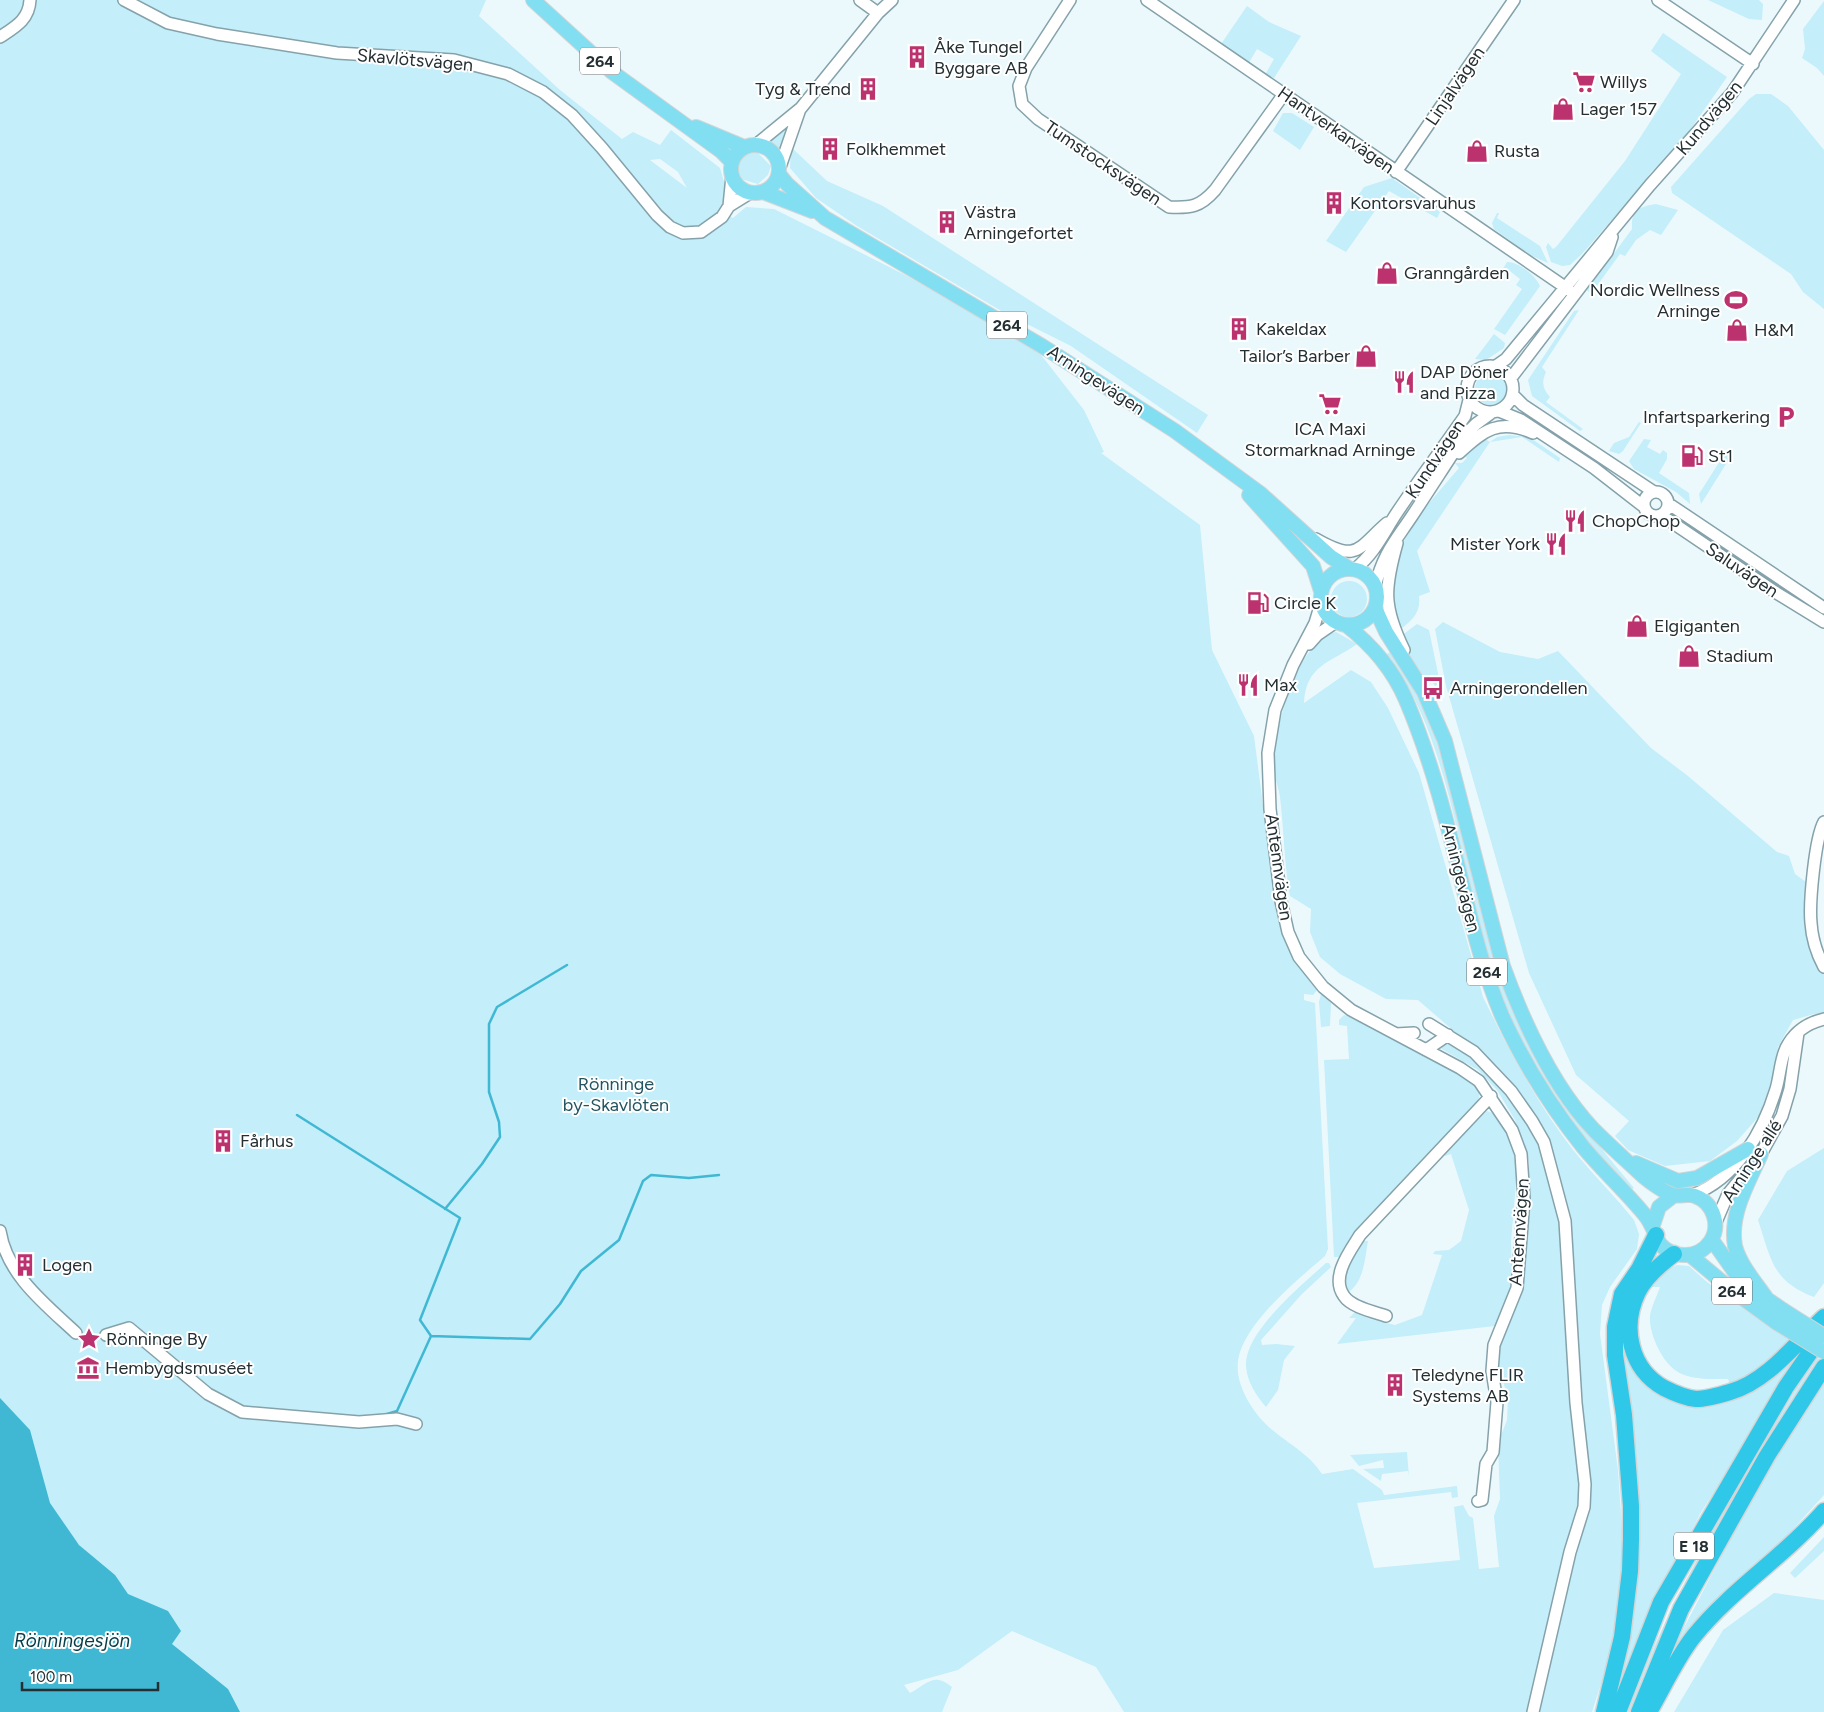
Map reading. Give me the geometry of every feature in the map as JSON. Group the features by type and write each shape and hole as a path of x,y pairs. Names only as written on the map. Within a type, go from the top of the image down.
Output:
{"highway":[{"path":"1604,1712 1622,1637 1630,1571 1631,1506 1624,1415 1615,1355 1616,1318 1622,1294 1638,1269 1655,1230"},
{"path":"1682,1255 1664,1261 1638,1292 1629,1321 1632,1351 1640,1367 1652,1381 1675,1394 1696,1399 1731,1392 1753,1381 1824,1316"},
{"name":"E 18","path":"1618,1712 1661,1602 1786,1387 1824,1332"},
{"name":"E 18","path":"1639,1712 1681,1608 1767,1456 1824,1367"},
{"path":"1648,1712 1693,1636 1739,1590 1805,1533 1824,1510"}],"main road":[{"name":"264","path":"533,0 612,72 721,151 732,169 738,186 756,193"},
{"name":"264","path":"672,116 750,145 773,151 780,171"},
{"path":"732,169 736,154 750,145"},
{"path":"756,193 774,185 780,171"},
{"name":"Arningevägen","path":"780,171 818,213"},
{"name":"Arningevägen","path":"756,193 818,213 1058,356 1192,444 1261,494 1331,557 1353,569"},
{"name":"Arningevägen","path":"1192,444 1255,501 1313,566 1321,597"},
{"name":"264","path":"1353,569 1370,579 1375,586 1377,597 1375,608"},
{"path":"1321,597 1324,582 1331,574 1340,570 1353,569"},
{"name":"264","path":"1321,597 1326,614 1341,624"},
{"path":"1341,624 1363,621 1375,608"},
{"name":"Arningevägen","path":"1375,608 1386,632 1424,692 1452,763 1503,966 1516,1001 1558,1081 1592,1128 1648,1180 1674,1196"},
{"name":"Arningevägen","path":"1341,624 1364,640 1382,658 1410,708 1442,802 1478,947 1501,1014 1516,1045 1542,1089 1582,1146 1655,1230 1660,1243 1682,1255 1733,1291 1780,1316 1824,1336"},
{"path":"1624,1157 1678,1181 1697,1178 1748,1149"},
{"path":"1761,1154 1741,1201 1734,1225 1736,1247 1746,1270 1767,1299"},
{"path":"1655,1230 1659,1207 1674,1196 1692,1194 1704,1201 1713,1211 1716,1222 1712,1240 1703,1250 1682,1255"},
{"name":"Arningevägen","path":"1712,1240 1741,1281 1767,1299 1780,1316 1824,1352"}],"street":[{"path":"0,37 22,21 30,10 30,0"},
{"name":"Skavlötsvägen","path":"124,0 168,23 217,34 338,53 454,60 508,74 543,92 572,115 657,215 670,227 683,233 701,232 716,222 729,206 756,193"},
{"path":"860,0 878,13"},
{"path":"750,145 801,108 878,13 892,0"},
{"name":"Tumstocksvägen","path":"1070,0 1026,68 1018,86 1022,104 1038,119 1169,207 1190,207 1204,202 1215,190 1284,94"},
{"name":"Hantverkarvägen","path":"1147,0 1570,290"},
{"name":"Linjalvägen","path":"1396,172 1514,0"},
{"path":"1658,0 1753,64"},
{"name":"Kundvägen","path":"1511,378 1570,290 1650,185 1732,93 1794,0"},
{"path":"780,171 801,108"},
{"path":"729,206 732,169"},
{"name":"Kundvägen","path":"1496,366 1506,360 1570,290"},
{"path":"1487,365 1496,366 1505,371 1511,378 1513,394 1506,406 1495,412 1478,410 1468,400 1467,384 1473,372 1487,365"},
{"name":"Saluvägen","path":"1513,394 1523,406 1654,492 1666,496 1668,504 1824,608"},
{"name":"Kundvägen","path":"1353,569 1368,560 1465,416 1468,400"},
{"name":"Kundvägen","path":"1375,586 1380,566 1390,546 1465,435 1476,424 1495,412"},
{"name":"Saluvägen","path":"1495,412 1521,420 1644,506 1649,514 1661,515 1815,618 1824,622"},
{"name":"Kundvägen","path":"1445,466 1483,431 1493,428 1513,427 1551,440"},
{"path":"1644,506 1645,498 1654,492"},
{"path":"1661,515 1667,510 1668,504"},
{"name":"Kundvägen","path":"1296,526 1331,547 1346,552 1360,549 1396,516"},
{"name":"Kundvägen","path":"1399,534 1388,574 1388,607 1392,625 1424,692"},
{"name":"Antennvägen","path":"1321,597 1315,623 1293,665 1275,710 1268,753 1270,809 1281,901 1288,932 1299,958 1323,987 1351,1010 1460,1068 1480,1081 1512,1130 1521,1154 1524,1174 1517,1288 1494,1344 1492,1371 1498,1402 1493,1452 1486,1464 1482,1500 1478,1501"},
{"name":"Antennvägen","path":"1299,655 1317,635 1341,624"},
{"path":"1824,822 1817,843 1810,922 1817,954 1824,967"},
{"path":"1798,1033 1808,1023 1824,1019"},
{"path":"1428,1024 1474,1052 1511,1091 1532,1121 1544,1142 1565,1221 1576,1403 1585,1484 1584,1507 1570,1552 1533,1712"},
{"path":"1396,1034 1414,1032"},
{"name":"Arninge allé","path":"1692,1194 1708,1189 1725,1176 1748,1149 1769,1109 1786,1048 1798,1033"},
{"name":"Arninge allé","path":"1716,1222 1728,1194 1761,1154 1784,1107 1795,1061 1798,1033"},
{"path":"1426,1050 1448,1035"},
{"path":"1386,1316 1355,1304 1344,1297 1340,1286 1340,1271 1346,1255 1360,1235 1491,1096"},
{"path":"0,1230 2,1244 23,1281 76,1333"},
{"path":"106,1335 129,1328 208,1394 242,1412 359,1422 397,1419 416,1424"}],"green space":[{"name":"Rönninge by-Skavlöten","path":"0,0 486,0 479,16 560,90 622,139 633,132 660,145 671,130 720,168 727,192 720,211 733,218 746,207 774,209 909,277 1038,351 1084,410 1104,452 1101,453 1200,525 1212,650 1254,736 1280,921 1304,964 1308,979 1317,990 1313,995 1304,994 1304,1000 1315,1003 1328,1249 1325,1256 1276,1300 1254,1326 1240,1352 1238,1361 1239,1379 1245,1396 1260,1418 1309,1458 1322,1474 1353,1469 1382,1490 1384,1495 1457,1486 1458,1497 1452,1498 1451,1492 1357,1503 1374,1568 1460,1560 1454,1507 1463,1505 1469,1516 1473,1518 1479,1569 1499,1567 1494,1516 1500,1499 1498,1443 1507,1420 1508,1398 1499,1368 1500,1345 1521,1295 1529,1205 1529,1162 1515,1120 1497,1090 1478,1070 1435,1045 1451,1041 1480,1063 1516,1104 1549,1147 1492,1064 1418,1000 1386,999 1340,974 1320,957 1310,932 1311,909 1290,896 1280,797 1274,771 1274,755 1282,713 1289,691 1298,670 1309,652 1322,639 1336,632 1357,644 1321,666 1309,680 1304,703 1351,670 1371,682 1388,708 1419,773 1483,997 1513,1057 1548,1115 1574,1151 1634,1220 1639,1234 1637,1249 1610,1287 1602,1305 1600,1334 1618,1470 1623,1544 1621,1609 1612,1649 1592,1712 1124,1712 1096,1667 1012,1631 958,1670 904,1685 910,1693 926,1683 936,1680 940,1680 952,1687 942,1712 217,1712 130,1597 54,1519 16,1416 0,1405","holes":["660,159 678,172 687,188 650,160"]},
{"path":"1708,0 1759,0 1763,4 1762,20 1749,19"},
{"path":"1824,1 1824,76 1817,68 1802,58 1805,49 1803,29"},
{"path":"1247,6 1269,22 1301,36 1274,78 1265,75 1274,59 1257,49 1247,66 1219,47"},
{"path":"1663,33 1727,77 1676,150 1651,172 1639,189 1582,254 1570,265 1562,266 1551,262 1546,247 1548,243 1553,249 1556,247 1625,161 1681,74 1651,51"},
{"path":"1756,94 1771,94 1788,106 1824,150 1824,309 1803,292 1791,274 1672,193 1671,187 1749,99"},
{"path":"1283,113 1292,113 1314,127 1300,150 1273,131"},
{"path":"793,118 780,153 769,140"},
{"path":"791,147 827,181 883,206 1208,415 1197,433 1071,346 1003,312 857,226 816,198 790,168"},
{"path":"750,150 755,150 771,166 768,175 758,184 741,179 737,170 739,159"},
{"path":"1392,178 1440,212 1437,218 1389,191 1346,252 1326,241 1364,187"},
{"path":"1656,204 1678,210 1661,235 1650,230 1636,240 1625,256 1620,254 1591,294 1587,290 1632,229 1633,217 1637,210"},
{"path":"1497,213 1499,213 1497,218 1540,246 1548,263 1530,255 1494,229 1492,223"},
{"path":"1507,262 1517,264 1526,270 1540,286 1505,335 1494,329 1522,289 1516,285 1520,279 1506,268 1503,273 1501,272"},
{"path":"1579,310 1542,367 1546,372 1544,386 1550,397 1546,402 1583,429 1580,431 1532,396 1528,380 1574,311"},
{"path":"1494,334 1505,343 1504,348 1486,360 1475,359"},
{"path":"1491,373 1497,374 1502,378 1506,383 1506,395 1502,400 1497,404 1491,405 1485,404 1480,400 1476,395 1475,389 1476,383 1480,378 1485,374"},
{"path":"1639,422 1641,423 1623,451 1619,454 1609,451 1614,443 1629,437"},
{"path":"1509,435 1529,437 1560,458 1559,462 1522,437 1490,442 1497,437"},
{"path":"1482,437 1490,442 1417,551 1430,592 1419,596 1417,612 1398,631 1390,596 1395,561 1405,539 1423,510 1459,468 1455,463 1462,463 1467,458 1464,456"},
{"path":"1644,439 1651,440 1647,447 1660,454 1663,450 1667,453 1667,459 1659,473 1689,493 1690,504 1676,492 1634,469 1629,461"},
{"path":"1725,453 1731,456 1701,504 1699,494"},
{"path":"1349,581 1361,587 1367,599 1361,611 1349,617 1337,611 1331,599 1337,587"},
{"path":"1443,622 1500,652 1538,659 1558,651 1651,748 1688,776 1777,852 1789,856 1795,874 1806,882 1809,942 1812,954 1824,973 1824,1014 1814,1014 1793,1020 1778,1047 1774,1072 1760,1115 1737,1141 1710,1161 1665,1166 1628,1150 1615,1136 1629,1121 1576,1075 1529,973 1446,686 1435,629"},
{"path":"1417,624 1429,630 1439,678 1436,687 1433,683 1428,683 1414,663 1401,636"},
{"path":"1392,651 1426,713 1447,769 1490,943 1513,1011 1538,1059 1567,1104 1634,1188 1629,1191 1574,1123 1541,1075 1502,996 1480,926 1445,782 1434,747 1410,690 1387,654"},
{"path":"1321,994 1331,1003 1330,1026 1321,1027 1319,1002"},
{"path":"1344,1015 1391,1036 1454,1070 1476,1086 1479,1095 1478,1101 1358,1231 1342,1257 1334,1257 1324,1060 1349,1059 1347,1026 1339,1025 1339,1020"},
{"path":"1487,1111 1498,1115 1511,1139 1517,1172 1511,1241 1512,1280 1509,1294 1495,1326 1337,1344 1356,1318 1349,1318 1356,1311 1370,1319 1395,1325 1422,1315 1442,1255 1433,1254 1435,1251 1449,1250 1461,1241 1469,1210 1451,1154 1445,1156 1443,1151"},
{"path":"1824,1148 1824,1283 1814,1297 1789,1284 1781,1276 1770,1257 1758,1220 1787,1171"},
{"path":"1363,1241 1368,1241 1363,1268 1358,1281 1350,1291 1344,1287 1344,1269"},
{"path":"1326,1263 1329,1263 1331,1267 1301,1295 1261,1340 1262,1345 1295,1346 1284,1360 1278,1390 1266,1407 1248,1377 1246,1366 1248,1353 1254,1339 1276,1310"},
{"path":"1677,1265 1689,1266 1707,1282 1790,1339 1751,1374 1730,1384 1728,1379 1696,1378 1679,1373 1665,1360 1659,1350 1652,1333 1650,1320 1660,1287 1652,1287 1668,1269"},
{"path":"1624,1320 1623,1348 1633,1369 1703,1404 1801,1348 1804,1351 1700,1514 1615,1697 1632,1620 1638,1558 1621,1375"},
{"path":"1816,1357 1821,1360 1666,1632 1631,1712 1626,1712 1689,1574 1737,1486"},
{"path":"1824,1384 1824,1495 1766,1559 1667,1660 1758,1486 1814,1395"},
{"path":"1407,1452 1409,1477 1408,1471 1382,1474 1381,1481 1363,1469 1384,1468 1383,1460 1359,1466 1350,1455"},
{"path":"1824,1537 1824,1551 1795,1578 1790,1573"},
{"path":"1774,1593 1824,1600 1824,1712 1674,1712 1723,1630"}],"water":[{"name":"Rönningesjön","path":"0,1398 30,1430 50,1503 79,1545 115,1575 128,1594 168,1611 181,1631 172,1644 228,1689 240,1712 0,1712"}],"waterway":[{"path":"445,1209 482,1164 500,1137 499,1122 489,1092 489,1024 497,1007 567,965"},
{"path":"297,1115 460,1218 420,1320 431,1336"},
{"path":"387,1414 397,1411 431,1336 530,1339 560,1304 581,1271 619,1240 643,1181 651,1175 689,1178 719,1175"}],"place":[{"name":"Åke Tungel Byggare AB","path":"917,57"},
{"name":"Willys","path":"1584,82"},
{"name":"Tyg & Trend","path":"868,89"},
{"name":"Lager 157","path":"1563,109"},
{"name":"Folkhemmet","path":"830,149"},
{"name":"Rusta","path":"1477,151"},
{"name":"Kontorsvaruhus","path":"1334,203"},
{"name":"Västra Arningefortet","path":"947,222"},
{"name":"Granngården","path":"1387,273"},
{"name":"Nordic Wellness Arninge","path":"1736,300"},
{"name":"Kakeldax","path":"1239,329"},
{"name":"H&M","path":"1737,330"},
{"name":"Tailor’s Barber","path":"1366,356"},
{"name":"DAP Döner and Pizza","path":"1404,382"},
{"name":"ICA Maxi Stormarknad Arninge","path":"1330,404"},
{"name":"Infartsparkering","path":"1786,417"},
{"name":"St1","path":"1692,456"},
{"name":"ChopChop","path":"1575,521"},
{"name":"Mister York","path":"1556,544"},
{"name":"Circle K","path":"1258,603"},
{"name":"Elgiganten","path":"1637,626"},
{"name":"Stadium","path":"1689,656"},
{"name":"Max","path":"1248,685"},
{"name":"Arningerondellen","path":"1433,688"},
{"name":"Fårhus","path":"223,1141"},
{"name":"Logen","path":"25,1265"},
{"name":"Rönninge By","path":"89,1339"},
{"name":"Hembygdsmuséet","path":"88,1368"},
{"name":"Teledyne FLIR Systems AB","path":"1395,1385"}]}
